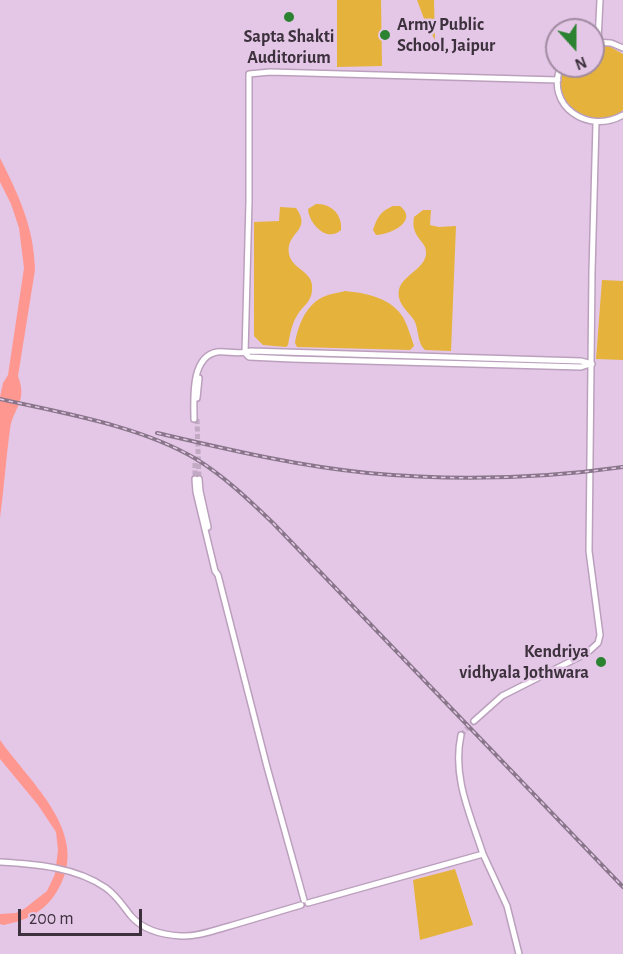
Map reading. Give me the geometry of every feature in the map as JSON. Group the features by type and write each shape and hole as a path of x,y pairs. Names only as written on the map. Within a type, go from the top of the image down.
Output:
{"street":[{"path":"598,18 600,0"},
{"path":"605,42 623,48"},
{"path":"245,353 249,201 249,74 270,72 558,80 562,99 573,114 584,120 596,123 610,121 623,115"},
{"path":"474,721 502,696 575,660 598,643 600,625 589,566 596,123"},
{"path":"196,419 197,383 207,362 217,352 245,353 249,357 271,358 581,367 592,364"},
{"path":"197,479 196,492 215,571 218,575 304,902"},
{"path":"461,735 458,751 458,777 483,854 507,906 519,954"},
{"path":"0,862 72,872 90,879 107,888 132,917 144,927 178,936 197,935 304,902 483,854"}],"shaded area":[{"path":"337,0 381,0 382,66 337,67"},
{"path":"417,0 434,0 435,40 426,24"},
{"path":"605,45 607,45 623,54 623,110 606,119 597,120 580,115 566,103 561,90 561,78 605,78"},
{"path":"0,158 19,199 28,226 35,270 18,376 21,385 21,399 10,429 0,518 0,397 3,383 8,375 24,268 19,228 0,182"},
{"path":"316,204 327,206 335,211 340,219 341,230 330,234 315,226 308,209"},
{"path":"393,206 400,206 405,212 404,222 395,230 376,235 373,230 378,218 382,212"},
{"path":"280,207 296,208 300,216 302,222 291,241 289,254 294,264 307,275 312,284 310,298 296,317 286,347 263,345 254,336 254,222 279,221"},
{"path":"423,210 431,210 430,225 456,226 451,351 425,350 414,320 400,301 400,286 419,267 426,255 426,250 413,224 414,217"},
{"path":"602,280 623,281 623,360 596,359"},
{"path":"345,291 370,295 393,306 404,319 414,346 410,350 297,347 295,343 298,330 311,306 324,297"},
{"path":"0,740 54,811 63,830 68,851 66,872 51,900 33,915 3,925 0,924 0,914 16,913 47,891 55,874 58,850 56,832 38,805 0,759"},
{"path":"455,869 473,925 420,940 413,880"}],"tunnel":[{"path":"197,419 199,479"},
{"path":"195,463 195,479"},
{"path":"461,735 474,721"}],"railway":[{"path":"0,399 75,415 151,438 196,459 226,481 273,523 623,887"},
{"path":"157,433 288,461 341,470 400,476 496,478 623,467"}],"place":[{"name":"Sapta Shakti Auditorium","path":"289,17"},
{"name":"Army Public School, Jaipur","path":"385,35"},
{"name":"Kendriya vidhyala Jothwara","path":"601,662"}]}
